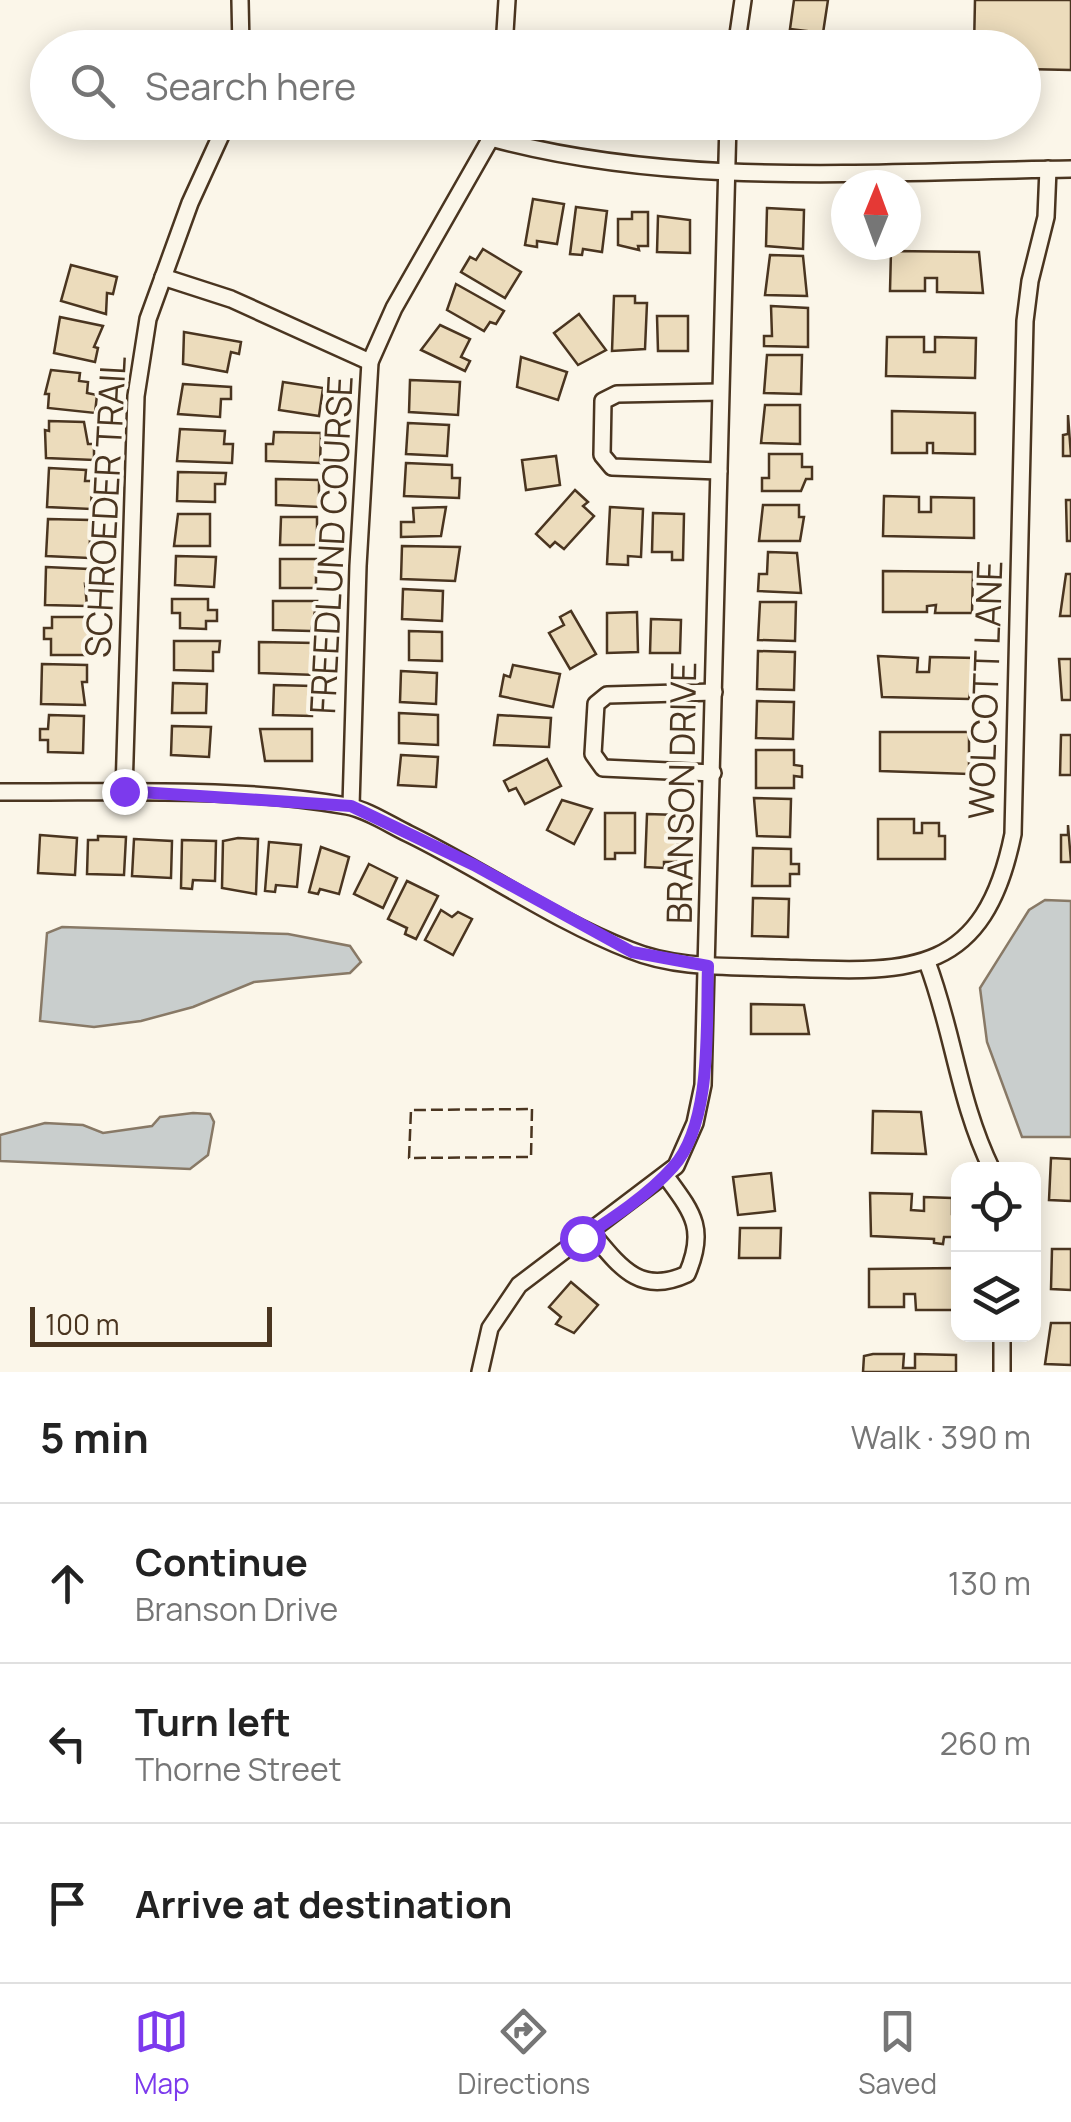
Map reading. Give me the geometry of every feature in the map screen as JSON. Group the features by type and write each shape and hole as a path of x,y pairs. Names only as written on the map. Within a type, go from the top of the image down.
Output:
{"street":[{"path":"240,0 241,30"},
{"path":"506,30 508,0"},
{"path":"739,30 743,0"},
{"name":"SCHROEDER TRAIL","path":"124,791 136,396 148,320 220,140"},
{"name":"FREEDLUND COURSE","path":"351,806 358,566 370,362 394,308 486,140"},
{"path":"517,140 552,154 630,167 1071,169"},
{"name":"BRANSON DRIVE","path":"480,1372 490,1328 519,1285 676,1166 696,1123 703,1085 708,966 726,140"},
{"name":"WOLCOTT LANE","path":"351,806 474,865 632,952 708,966 886,971 928,962 964,938 992,901 1013,834 1026,300 1046,217 1048,170"},
{"path":"164,277 231,299 370,362"},
{"path":"719,471 612,466 602,456 602,438 603,401 617,394 720,392"},
{"path":"712,773 602,768 593,754 596,704 607,695 714,692"},
{"path":"0,792 124,791 351,806"},
{"path":"928,962 946,1017 962,1098 989,1162"},
{"path":"591,1232 620,1268 639,1279 666,1283 687,1274 698,1248 694,1214 665,1174"},
{"path":"1002,1342 1002,1372"}],"shaded area":[{"path":"1045,900 1071,901 1071,1137 1022,1137 987,1042 980,988 1029,910"},
{"path":"62,927 288,934 350,946 361,962 350,973 254,982 193,1007 141,1021 94,1027 40,1021 47,933"},
{"path":"210,1114 214,1122 208,1155 190,1169 0,1161 0,1135 45,1123 83,1125 103,1133 152,1126 160,1117"}],"building":[{"path":"794,0 828,0 823,30 790,29"},
{"path":"975,0 1071,0 1071,70 1041,69 1041,30 974,30"},
{"path":"533,199 564,204 557,244 537,241 537,247 525,245"},
{"path":"576,207 607,211 602,252 583,249 582,255 570,254"},
{"path":"767,208 804,210 803,249 766,246"},
{"path":"632,212 648,212 648,246 638,246 639,250 618,245 618,219 632,219"},
{"path":"658,216 690,220 690,253 657,252"},
{"path":"483,249 521,272 505,298 461,272 470,257 476,260"},
{"path":"921,251 979,252 983,293 937,292 937,278 925,278 925,291 890,291 891,260 921,260"},
{"path":"770,255 803,256 807,296 765,295"},
{"path":"71,265 117,277 113,294 107,293 106,314 61,301"},
{"path":"456,284 504,311 496,324 490,322 484,331 447,310"},
{"path":"614,296 635,296 635,303 647,303 645,349 612,351"},
{"path":"771,306 808,308 808,347 764,346 764,336 772,336"},
{"path":"579,314 606,350 578,365 554,333"},
{"path":"657,316 688,316 688,351 658,351"},
{"path":"60,317 103,326 94,347 98,348 95,362 54,353"},
{"path":"440,325 470,339 461,357 470,361 465,371 421,350"},
{"path":"184,332 241,342 239,354 231,352 227,372 183,364"},
{"path":"887,337 924,337 924,352 935,352 935,337 976,338 975,378 886,376"},
{"path":"767,355 802,355 801,394 764,393"},
{"path":"521,357 567,372 558,400 517,387"},
{"path":"51,370 80,373 79,381 88,382 87,393 97,395 95,413 48,408 49,394 45,394"},
{"path":"410,380 460,382 458,415 409,412"},
{"path":"283,382 323,388 319,416 279,410"},
{"path":"183,384 231,387 231,399 221,399 220,417 178,414"},
{"path":"765,405 800,405 800,444 761,443"},
{"path":"892,411 975,413 975,454 933,453 933,443 927,443 927,453 892,453"},
{"path":"1068,415 1071,456 1063,456 1063,435 1068,434"},
{"path":"49,421 84,422 88,444 94,444 94,460 46,458 45,430 49,431"},
{"path":"408,423 449,425 447,456 406,454"},
{"path":"180,429 225,431 224,444 233,444 232,463 177,461"},
{"path":"274,432 321,433 320,463 266,461 266,444 273,444"},
{"path":"769,454 802,454 802,467 812,467 812,479 806,479 801,491 762,491 762,478 769,478"},
{"path":"556,456 560,485 526,490 522,460"},
{"path":"406,463 452,465 452,478 460,478 459,498 404,496"},
{"path":"49,468 86,470 85,481 92,481 91,509 47,507"},
{"path":"178,472 226,473 225,484 215,484 215,502 177,501"},
{"path":"276,479 319,480 319,507 276,505"},
{"path":"575,490 588,502 583,506 594,516 564,549 555,542 550,547 536,534"},
{"path":"884,496 919,497 919,512 931,512 931,497 974,498 974,538 883,536"},
{"path":"1066,500 1071,500 1071,541 1067,541"},
{"path":"763,505 799,505 799,517 804,517 800,541 759,541"},
{"path":"446,507 441,536 401,537 401,522 414,522 413,508"},
{"path":"610,507 643,509 641,557 628,556 628,565 607,564"},
{"path":"653,513 684,514 683,560 672,560 672,552 652,552"},
{"path":"178,514 210,514 210,546 174,546"},
{"path":"281,517 317,517 317,545 280,545"},
{"path":"48,519 91,520 89,558 46,556"},
{"path":"402,546 460,547 455,581 401,579"},
{"path":"768,552 797,553 801,593 758,591 759,574 767,574"},
{"path":"176,556 216,557 214,587 175,585"},
{"path":"280,559 316,559 316,588 280,588"},
{"path":"46,567 89,569 89,585 85,584 87,606 45,605"},
{"path":"883,571 973,572 972,613 935,613 936,605 927,606 927,612 883,612"},
{"path":"1066,574 1071,574 1071,616 1060,616"},
{"path":"403,589 443,591 442,621 402,619"},
{"path":"172,599 208,599 208,610 217,610 217,621 206,621 206,629 180,628 180,613 172,613"},
{"path":"273,601 317,601 311,631 273,630"},
{"path":"760,602 796,602 795,641 758,640"},
{"path":"571,611 596,654 570,669 549,633 564,625 560,617"},
{"path":"637,612 638,652 607,653 607,613"},
{"path":"52,617 90,617 87,655 51,655 51,639 44,639 44,628 52,628"},
{"path":"651,619 681,620 680,653 650,653"},
{"path":"409,631 442,632 442,661 409,660"},
{"path":"174,641 220,641 219,652 213,652 213,671 174,670"},
{"path":"259,642 316,643 316,675 259,673"},
{"path":"758,651 795,652 794,690 757,689"},
{"path":"878,656 918,658 917,672 929,672 930,657 976,658 969,699 882,697"},
{"path":"1059,659 1071,659 1071,700 1062,700"},
{"path":"42,664 87,665 87,682 82,682 85,705 41,704"},
{"path":"513,665 560,674 553,707 500,696 504,675 510,677"},
{"path":"401,671 437,673 436,704 400,702"},
{"path":"173,683 207,684 206,713 172,713"},
{"path":"274,685 313,686 312,716 273,715"},
{"path":"757,701 794,702 793,739 756,738"},
{"path":"399,713 438,715 438,745 399,743"},
{"path":"49,715 84,716 83,753 48,752 48,740 40,740 40,729 48,729"},
{"path":"498,715 551,718 549,747 494,745"},
{"path":"172,726 211,727 209,757 171,755"},
{"path":"260,729 312,729 312,761 265,761"},
{"path":"880,732 969,732 969,774 880,771"},
{"path":"1061,735 1071,735 1071,775 1060,775"},
{"path":"756,750 794,750 794,765 802,766 802,777 794,776 794,788 756,788"},
{"path":"401,755 438,757 436,787 398,785"},
{"path":"547,759 561,786 525,804 516,788 509,791 504,781"},
{"path":"754,798 791,799 790,837 757,836"},
{"path":"562,800 592,809 574,844 547,830"},
{"path":"605,813 635,813 635,853 615,853 615,859 605,859"},
{"path":"647,814 678,815 677,862 664,862 664,868 645,867"},
{"path":"878,819 914,819 914,833 922,833 922,823 939,823 939,836 945,836 945,859 878,859"},
{"path":"1068,825 1071,862 1061,862 1061,835 1068,835"},
{"path":"40,835 77,838 75,875 38,873"},
{"path":"98,836 126,837 124,875 87,874 88,840 98,840"},
{"path":"134,839 172,841 171,878 132,876"},
{"path":"258,839 256,894 222,888 223,841"},
{"path":"182,840 216,841 215,881 193,880 192,889 181,888"},
{"path":"269,842 301,845 297,887 276,885 275,892 265,891"},
{"path":"321,847 349,857 339,894 320,889 318,894 309,892"},
{"path":"753,848 791,849 791,864 799,864 799,874 790,874 790,886 752,886"},
{"path":"369,864 397,878 383,908 354,894"},
{"path":"407,881 438,896 416,939 405,934 407,928 388,919"},
{"path":"753,898 789,899 788,937 752,936"},
{"path":"441,910 452,917 458,912 472,919 453,955 425,940"},
{"path":"751,1004 804,1005 809,1034 751,1034"},
{"path":"873,1111 921,1112 926,1154 872,1153"},
{"path":"1051,1158 1071,1159 1071,1201 1049,1200"},
{"path":"771,1173 775,1211 738,1215 733,1177"},
{"path":"870,1193 912,1194 911,1210 924,1211 924,1197 951,1198 951,1237 944,1237 943,1244 934,1243 934,1239 871,1236"},
{"path":"740,1228 781,1228 780,1258 739,1258"},
{"path":"1052,1249 1071,1249 1071,1290 1051,1289"},
{"path":"951,1268 951,1310 916,1310 915,1294 904,1294 904,1307 869,1307 869,1269"},
{"path":"571,1282 598,1305 574,1333 556,1324 561,1317 549,1307"},
{"path":"1051,1323 1071,1323 1071,1365 1045,1364"},
{"path":"904,1354 903,1368 915,1368 915,1354 956,1355 956,1372 863,1372 864,1356"}],"fence":[{"path":"532,1109 531,1157 409,1158 411,1110 532,1109"}],"route":[{"path":"124,791 351,806 474,865 632,952 708,966 703,1085 696,1123 676,1166 582,1238"}]}
